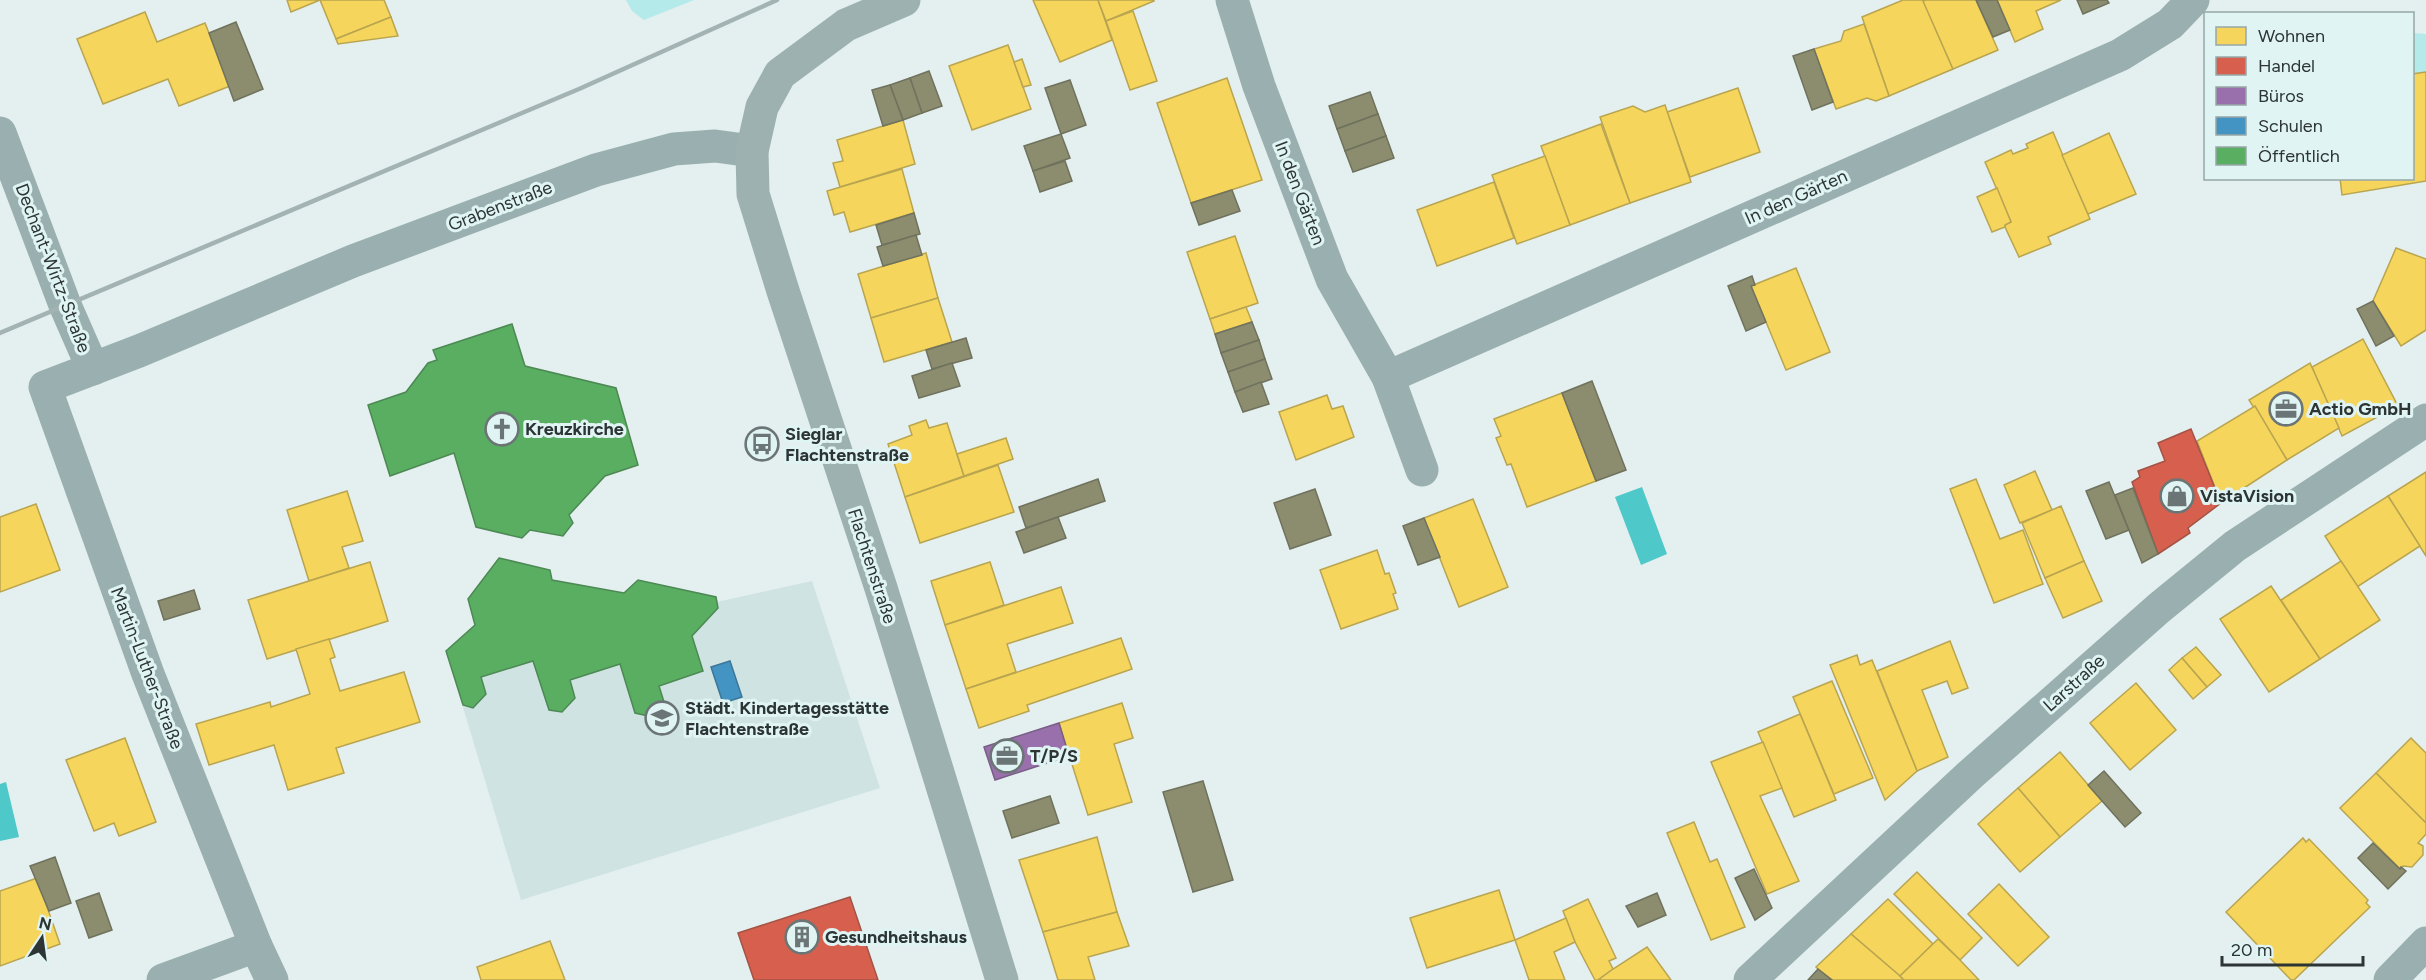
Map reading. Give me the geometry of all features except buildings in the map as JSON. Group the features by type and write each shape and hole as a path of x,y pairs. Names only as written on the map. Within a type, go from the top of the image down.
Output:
{"street":[{"path":"752,151 762,107 780,74 846,25 904,0"},
{"name":"In den Gärten","path":"1232,0 1259,86 1332,279 1388,377 1422,470"},
{"name":"In den Gärten","path":"1388,377 2120,55 2170,24 2193,0"},
{"name":"Dechant-Wirtz-Straße","path":"0,133 65,305 93,369"},
{"name":"Grabenstraße","path":"45,387 354,261 596,170 674,149 715,146 752,151"},
{"name":"Flachtenstraße","path":"752,151 753,194 880,588 1002,980"},
{"name":"Martin-Luther-Straße","path":"45,387 148,674 256,946 272,980"},
{"name":"Larstraße","path":"1750,980 1971,774 2159,608 2235,546 2426,420"},
{"path":"2390,980 2426,943"},
{"path":"163,980 256,946"}],"shaded area":[{"path":"626,0 694,0 644,20 632,11"},
{"path":"2414,33 2426,34 2426,72 2414,74"},
{"name":"Städt. Kindertagesstätte Flachtenstraße","path":"499,558 550,570 552,580 624,593 638,580 717,602 812,581 880,788 521,900 446,651 475,625 468,599"}],"water":[{"path":"1642,487 1667,554 1641,565 1615,497"},
{"path":"6,782 19,837 0,841 0,784"}],"railway":[{"path":"0,333 579,89 777,0"}],"place":[{"name":"Actio GmbH","path":"2286,409"},
{"name":"Kreuzkirche","path":"502,429"},
{"name":"Sieglar Flachtenstraße","path":"762,444"},
{"name":"VistaVision","path":"2177,496"},
{"name":"Städt. Kindertagesstätte Flachtenstraße","path":"662,718"},
{"name":"T/P/S","path":"1007,756"},
{"name":"Gesundheitshaus","path":"802,937"}]}
